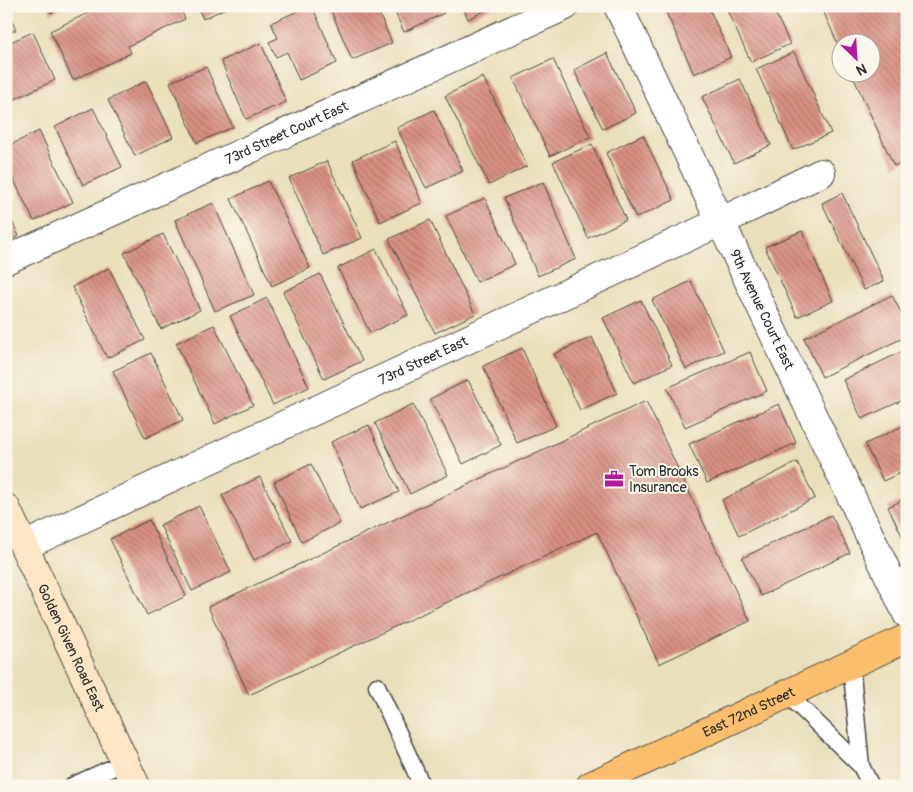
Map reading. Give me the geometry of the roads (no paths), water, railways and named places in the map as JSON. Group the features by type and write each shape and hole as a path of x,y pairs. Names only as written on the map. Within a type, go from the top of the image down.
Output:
{"main road":[{"name":"East 72nd Street","path":"590,786 907,638"}],"street":[{"name":"73rd Street Court East","path":"6,260 565,6"},
{"name":"9th Avenue Court East","path":"618,6 907,614"},
{"name":"73rd Street East","path":"24,546 720,222 821,173"},
{"name":"Golden Given Road East","path":"6,508 130,774"}],"lane":[{"path":"851,664 861,766 870,786"},
{"path":"377,686 422,786"},
{"path":"787,694 861,766"},
{"path":"72,786 130,774"}],"place":[{"name":"Tom Brooks Insurance","path":"614,479"}]}
